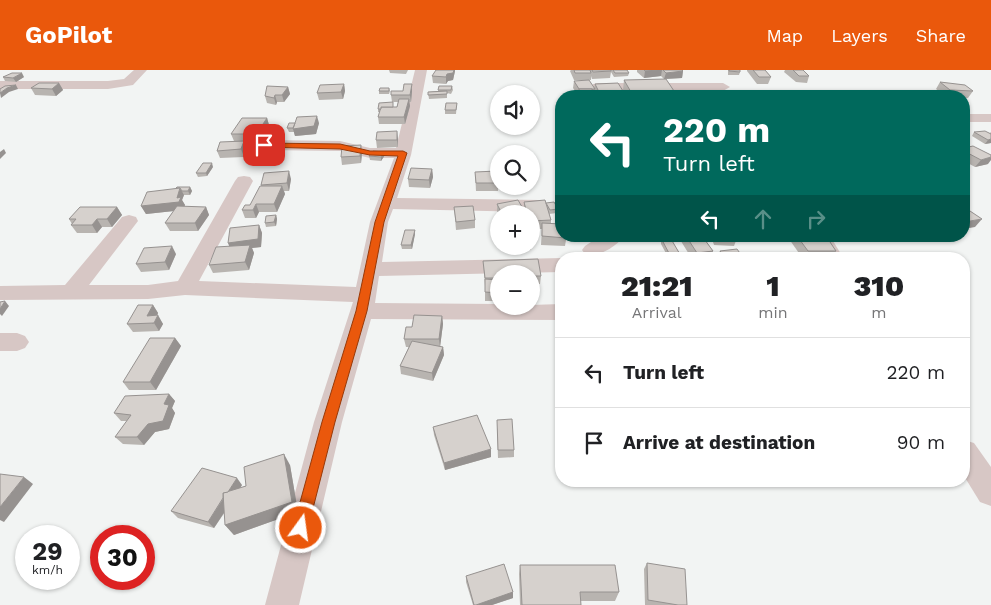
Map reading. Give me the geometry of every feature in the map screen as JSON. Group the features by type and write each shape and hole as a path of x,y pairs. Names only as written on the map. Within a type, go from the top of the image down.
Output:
{"street":[{"path":"0,85 118,84 128,82 141,70"},
{"path":"282,605 328,422 364,303 380,222 403,153 421,70"},
{"path":"598,87 722,86"},
{"path":"970,118 991,118"},
{"path":"264,145 340,146 370,153 403,153"},
{"path":"185,288 244,180"},
{"path":"387,203 490,205"},
{"path":"71,293 129,221"},
{"path":"592,250 605,242"},
{"path":"370,269 555,265"},
{"path":"0,293 148,292 185,288 364,303 555,312"},
{"path":"970,461 991,492"}],"building":[{"path":"436,70 454,70 453,73 447,74 446,77 432,76"},
{"path":"574,70 590,70 591,73 575,73"},
{"path":"592,70 611,70 611,71 593,72"},
{"path":"613,70 627,70 629,73 615,73"},
{"path":"663,70 682,70 683,71 666,73"},
{"path":"740,70 740,72 729,71"},
{"path":"753,70 765,70 771,77 759,77"},
{"path":"793,70 803,70 809,76 799,76"},
{"path":"12,73 22,73 13,78 3,77"},
{"path":"666,79 673,90 630,90 624,80"},
{"path":"589,80 595,89 579,89 574,81"},
{"path":"940,82 965,85 973,91 970,90 950,90"},
{"path":"39,83 59,83 52,89 31,88"},
{"path":"618,83 622,90 598,90 595,84"},
{"path":"344,84 341,92 317,93 320,85"},
{"path":"404,84 412,84 410,95 391,95 391,91 403,91"},
{"path":"16,85 0,93 0,89 5,86"},
{"path":"267,86 288,87 282,95 275,95 274,98 265,96"},
{"path":"439,86 452,86 451,90 438,90"},
{"path":"380,88 389,88 389,91 379,91"},
{"path":"447,91 447,94 428,95 428,92"},
{"path":"399,99 409,99 404,117 378,117 381,107 397,107"},
{"path":"393,102 393,107 381,107 381,109 378,109 379,103"},
{"path":"446,103 457,103 456,110 445,110"},
{"path":"317,116 314,126 293,129 297,117"},
{"path":"242,118 267,118 261,127 272,127 270,130 259,130 256,134 231,134"},
{"path":"289,123 295,123 293,128 287,128"},
{"path":"397,131 397,140 376,140 377,132"},
{"path":"985,131 991,134 991,139 988,140 974,132"},
{"path":"244,141 241,149 217,151 220,142"},
{"path":"361,145 360,156 341,157 342,146"},
{"path":"973,146 991,155 991,157 981,160 970,154 970,147"},
{"path":"373,151 384,152 381,157 369,156"},
{"path":"203,163 212,163 206,173 196,173"},
{"path":"411,168 432,169 429,180 408,179"},
{"path":"289,171 287,183 261,185 264,173"},
{"path":"490,171 490,183 476,183 475,172"},
{"path":"260,186 282,186 274,204 256,204 253,210 242,210 245,205 250,205"},
{"path":"177,187 190,187 188,191 182,191"},
{"path":"180,188 177,198 181,197 179,202 141,206 147,192"},
{"path":"518,200 521,205 498,205"},
{"path":"545,200 551,220 540,221 540,205 525,205 524,202"},
{"path":"554,202 555,209 550,210 546,203"},
{"path":"177,206 206,207 195,223 165,223"},
{"path":"473,206 475,220 456,222 454,207"},
{"path":"80,207 117,207 107,219 97,219 92,225 71,225 76,219 69,219"},
{"path":"970,211 982,219 970,221"},
{"path":"276,215 274,222 265,223 266,216"},
{"path":"542,223 555,224 555,237 542,236"},
{"path":"259,225 258,239 228,243 230,228"},
{"path":"405,230 415,230 411,245 401,245"},
{"path":"663,242 673,242 679,252 668,252"},
{"path":"690,242 706,242 713,251 705,252 696,252"},
{"path":"801,242 830,242 836,251 808,251"},
{"path":"250,245 245,262 209,265 216,247"},
{"path":"172,246 165,262 136,264 144,248"},
{"path":"737,249 739,252 721,252"},
{"path":"538,259 539,265 490,265 490,278 485,278 483,261"},
{"path":"485,279 490,279 490,292 485,292"},
{"path":"5,301 0,309 0,302"},
{"path":"138,305 153,305 147,316 158,315 154,323 127,324"},
{"path":"414,315 442,316 439,339 404,339 406,327 412,327"},
{"path":"150,338 175,338 150,382 123,382"},
{"path":"412,341 443,347 432,373 400,366"},
{"path":"169,394 164,404 169,405 163,421 148,424 137,437 115,437 131,415 114,413 125,396"},
{"path":"477,415 491,449 444,463 433,427"},
{"path":"512,419 514,450 498,450 497,420"},
{"path":"284,454 292,502 225,525 223,493 246,486 244,467"},
{"path":"202,468 237,478 228,492 223,493 223,498 208,522 171,511"},
{"path":"0,474 24,477 0,507"},
{"path":"647,563 685,569 687,605 648,600"},
{"path":"504,564 513,592 474,605 466,576"},
{"path":"520,565 615,565 619,592 580,592 581,605 522,605"}],"route":[{"path":"264,145 340,146 370,153 403,153 380,222 362,311 328,422 301,528"}]}
